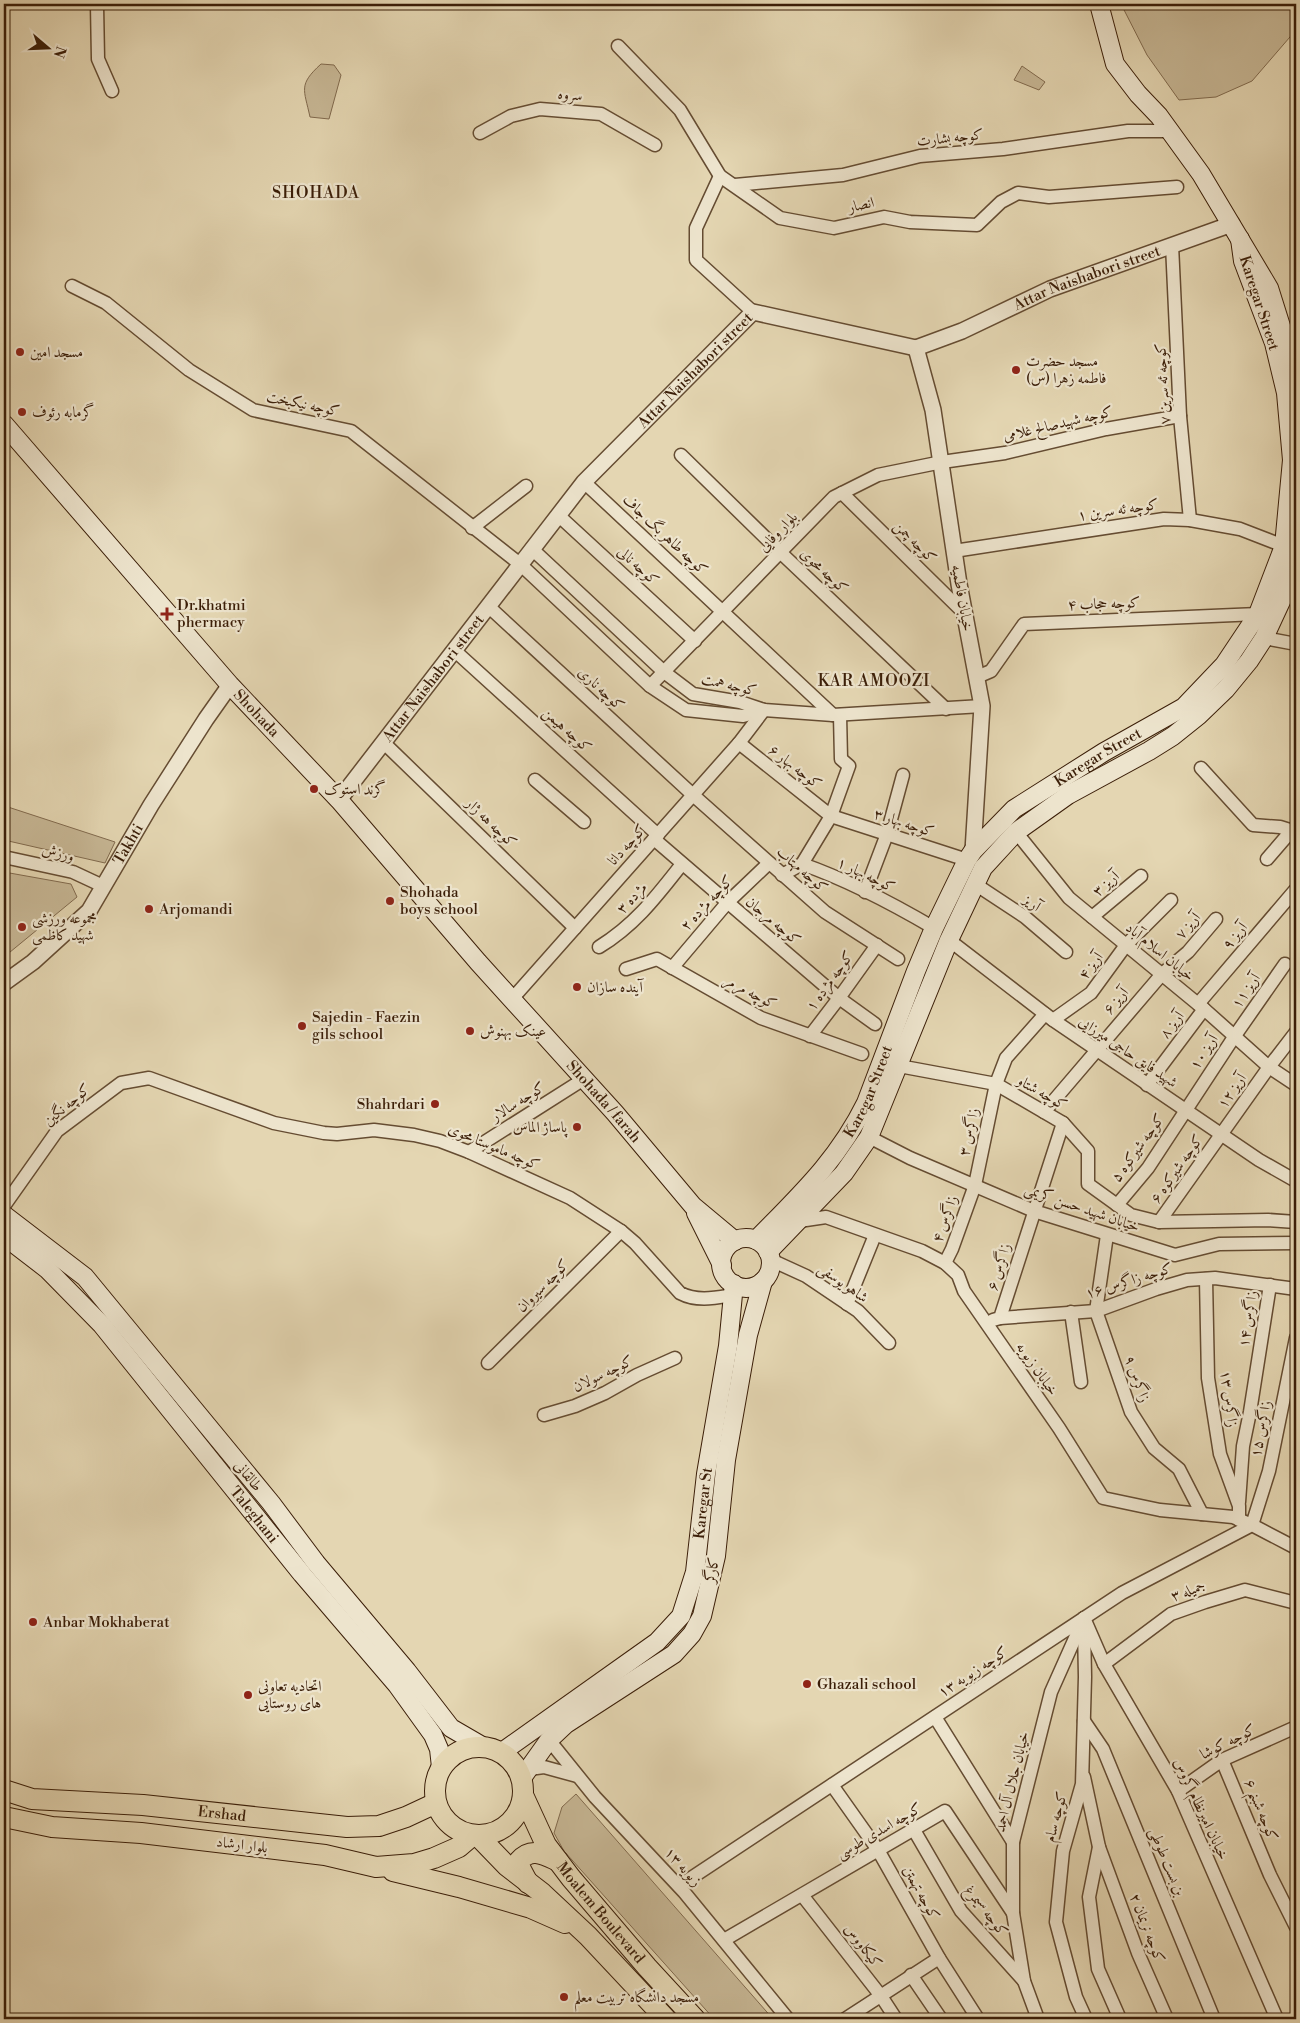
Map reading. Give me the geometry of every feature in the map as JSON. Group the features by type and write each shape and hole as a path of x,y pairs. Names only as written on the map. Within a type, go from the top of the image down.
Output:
{"main road":[{"name":"Karegar Street","path":"1100,4 1115,64 1170,131 1201,174 1269,288 1296,374"},
{"name":"Karegar Street","path":"765,1251 799,1221 844,1173 869,1137 949,940 983,868 1016,832 1068,795 1149,751 1173,736 1198,716 1243,668 1264,638 1283,597 1290,551 1292,460 1286,393 1274,343 1243,260 1236,232"},
{"name":"Shohada","path":"4,424 230,686 339,800 512,999"},
{"name":"Karegar Street","path":"765,1251 853,1130 866,1103 934,928 970,855 1014,809 1104,752 1184,707 1224,665 1258,614 1290,551"},
{"path":"934,928 949,940"},
{"name":"Shohada / farah","path":"512,999 615,1113 692,1206"},
{"path":"692,1206 735,1241"},
{"path":"692,1206 733,1289 752,1287 763,1281 769,1272 765,1251 745,1238 735,1241 726,1249 722,1265"},
{"name":"طالقانی","path":"4,1215 85,1277 146,1354 271,1503 316,1563 338,1602 407,1671 451,1728 482,1746"},
{"name":"Taleghani","path":"4,1236 47,1269 102,1325 338,1602 423,1719 439,1749 441,1767"},
{"name":"کارگر","path":"525,1781 549,1740 566,1724 674,1654 692,1634 702,1616 716,1556 726,1460 748,1335 763,1281"},
{"name":"Karegar St","path":"502,1752 657,1642 681,1616 694,1572 706,1474 728,1346 733,1289"},
{"path":"482,1746 502,1752 514,1763 525,1781 519,1811 509,1824 494,1833 476,1836 460,1832 441,1815 436,1803 434,1784 441,1767 452,1755 466,1748 482,1746"},
{"name":"Moalem Boulevard","path":"525,1781 546,1844 558,1862 647,1967 695,2019"},
{"name":"Ershad","path":"4,1790 32,1799 143,1805 347,1827 379,1826 406,1817 436,1803"},
{"name":"بلوار ارشاد","path":"4,1817 52,1827 141,1833 325,1855 376,1867 414,1864 434,1858 459,1847 476,1836"},
{"path":"325,1855 326,1825"},
{"name":"Moalem Boulevard","path":"476,1836 507,1866 528,1882 588,1936 666,2019"},
{"path":"528,1882 519,1866 519,1861 524,1855 532,1852 558,1862"},
{"path":"376,1867 459,1887 531,1908 556,1918 588,1936"}],"street":[{"path":"97,5 98,59 112,91"},
{"name":"انصار","path":"618,46 680,110 720,176 780,218 834,228 884,217 910,222 977,225 1001,202 1018,193 1049,197 1177,187"},
{"name":"سروه","path":"480,133 511,116 540,109 601,114 655,145"},
{"name":"کوچه بشارت","path":"735,185 843,175 920,156 1003,149 1128,132 1170,131"},
{"path":"720,176 696,228 696,260 753,312"},
{"name":"Attar Naishabori street","path":"339,800 584,482 753,312 916,348 962,331 1050,289 1172,245 1236,232"},
{"name":"کوچه ئه سرین ۷","path":"1172,245 1180,416 1190,520"},
{"name":"کوچه نیکبخت","path":"72,286 106,303 190,370 253,410 351,431 520,564"},
{"name":"خیابان فاطمیه","path":"916,348 934,410 964,613 982,706 970,855"},
{"name":"کوچه شهیدصالح غلامی","path":"942,462 1005,453 1106,429 1180,416"},
{"name":"کوچه محوی","path":"682,455 780,552 946,708"},
{"name":"بلوار وفایی","path":"650,686 696,641 834,497 878,475 942,462"},
{"name":"کوچه طاهر بگ جاف","path":"584,482 836,715"},
{"path":"472,528 526,486"},
{"name":"کوچه چمن","path":"842,493 964,613"},
{"name":"کوچه نالی","path":"558,515 696,641"},
{"name":"کوچه ئه سرین ۱","path":"954,551 1164,519 1190,520 1240,529 1290,551"},
{"path":"532,549 664,672"},
{"path":"520,564 650,686"},
{"name":"کوچه ناری","path":"488,606 693,795"},
{"name":"کوچه حجاب ۴","path":"977,677 991,671 1024,624 1258,614"},
{"path":"1264,638 1296,644"},
{"name":"کوچه هیمن","path":"454,650 656,837"},
{"name":"کوچه همت","path":"664,672 693,694 740,702 764,710 836,715 982,706"},
{"name":"Takhti","path":"4,982 33,962 89,910 151,805 206,719 230,686"},
{"name":"کوچه همت","path":"650,686 686,710 743,716 764,710"},
{"name":"کوچه دانا","path":"512,999 693,795 764,710"},
{"path":"782,875 802,864 831,816 849,766 841,759 836,715"},
{"name":"کوچه هه ژار","path":"384,742 575,928"},
{"name":"کوچه بهار ۶","path":"738,743 831,816"},
{"path":"1200,768 1253,824 1294,831"},
{"path":"866,892 888,834 903,775"},
{"path":"535,780 584,822"},
{"name":"کوچه مهتاب","path":"693,795 825,912 898,959"},
{"name":"کوچه بهار ۳","path":"831,816 888,834 970,855"},
{"path":"1267,859 1294,831"},
{"name":"خیابان اسلام آباد","path":"1016,832 1069,898 1270,1066 1296,1085"},
{"name":"کوچه مرجان","path":"656,837 682,864 726,903 839,998 875,1024"},
{"name":"ورزش","path":"4,857 73,872 103,886"},
{"name":"کوچه مژده ۲","path":"672,968 726,903 769,863"},
{"name":"مژده ۳","path":"599,947 619,934 646,909 682,864"},
{"name":"کوچه بهار ۱","path":"802,864 866,892 934,928"},
{"name":"آریز ۳","path":"1092,917 1141,876"},
{"name":"آریز","path":"975,884 1025,917 1066,952"},
{"name":"آریز ۹","path":"1201,1007 1296,889"},
{"name":"آریز ۴","path":"996,1084 1006,1058 1049,1017 1091,994 1126,945 1171,900"},
{"name":"آریز ۷","path":"1162,974 1188,952 1216,919"},
{"name":"شهید فایق حاجی میرزایی","path":"949,940 1049,1017 1259,1160 1296,1181"},
{"name":"کوچه مژده ۱","path":"810,1036 876,945"},
{"name":"کوچه مرمر","path":"626,969 657,960 761,1018 862,1054"},
{"name":"آریز ۱۱","path":"1234,1036 1285,964"},
{"name":"آریز ۶","path":"1044,1112 1162,974"},
{"name":"آریز ۸","path":"1147,1085 1201,1007"},
{"name":"آریز ۱۲","path":"1222,1134 1296,1032"},
{"name":"آریز ۱۰","path":"1185,1110 1234,1036"},
{"name":"کوچه شتاو","path":"899,1066 996,1084 1063,1123 1088,1151 1088,1184 1132,1215 1160,1222 1268,1220 1296,1222"},
{"name":"کوچه ماموستا محوی","path":"121,1083 149,1078 274,1123 324,1133 337,1134 374,1130 440,1142 469,1152 570,1198 621,1231 635,1243 680,1293 690,1298 715,1298 733,1289"},
{"name":"کوچه سالار","path":"469,1152 584,1079"},
{"name":"کوچه نگین","path":"4,1206 57,1131 121,1083"},
{"name":"زاگرس ۳","path":"975,1186 996,1084"},
{"name":"کوچه شیرکوه ۵","path":"1117,1205 1148,1168 1185,1110"},
{"name":"زاگرس ۶","path":"1000,1318 1063,1123"},
{"name":"کوچه شیرکوه ۶","path":"1160,1222 1222,1134"},
{"name":"خیابان شهید حسن کریمی","path":"869,1137 910,1158 1034,1211 1175,1255 1219,1244 1296,1244"},
{"name":"زاگرس ۴","path":"945,1264 975,1186"},
{"name":"خیابان زیویه","path":"799,1221 826,1218 876,1234 922,1251 945,1264 958,1275 964,1291 1059,1428 1103,1498 1160,1510 1233,1517 1252,1525"},
{"name":"کوچه سیروان","path":"488,1363 621,1231"},
{"path":"847,1304 876,1234"},
{"name":"زاگرس ۹","path":"1107,1235 1096,1310 1131,1412 1154,1448 1179,1469 1202,1514"},
{"name":"شاهو یوسفی","path":"765,1251 858,1311 889,1343"},
{"name":"کوچه زاگرس ۱۶","path":"1000,1318 1096,1310 1160,1287 1187,1280 1206,1279 1270,1284 1296,1289"},
{"name":"زاگرس ۱۳","path":"1206,1279 1208,1378 1220,1454 1239,1506 1239,1520"},
{"name":"زاگرس ۱۴","path":"1239,1506 1243,1446 1270,1284"},
{"path":"1071,1312 1082,1382"},
{"path":"985,1322 1000,1318"},
{"name":"زاگرس ۱۵","path":"1252,1525 1269,1471 1296,1338"},
{"name":"کوچه سولان","path":"544,1415 574,1406 605,1393 637,1375 675,1358"},
{"path":"1252,1525 1296,1548"},
{"name":"کوچه زیویه ۱۳","path":"679,1886 1122,1593 1252,1525"},
{"name":"جمیله ۳","path":"1104,1664 1171,1614 1205,1602 1245,1590 1296,1604"},
{"name":"خیابان امیرنظام گروس","path":"1084,1618 1104,1664 1178,1791 1277,2019"},
{"name":"کوچه سام","path":"1084,1618 1085,1676 1082,1784 1063,1851 1056,1922 1076,1997 1086,2019"},
{"name":"خیابان جلال آل احمد","path":"1038,2019 1024,1981 1013,1913 1013,1842 1051,1692 1084,1618"},
{"path":"935,1717 1013,1842"},
{"name":"بن بست طوطی","path":"1084,1721 1103,1749 1214,2019"},
{"name":"کوچه کوشا","path":"1178,1791 1222,1760 1296,1727"},
{"name":"زیویه ۱۳","path":"549,1740 578,1776 679,1886 788,2019"},
{"name":"کوچه شبنم ۶","path":"1222,1760 1270,1875 1296,1927"},
{"path":"525,1781 544,1767 578,1776"},
{"name":"کوچه نریمان ۲","path":"1082,1768 1099,1847 1138,1953 1168,2019"},
{"name":"کوچه تهمتن","path":"832,1785 878,1850 939,1958 978,2019"},
{"name":"کوچه اسدی طوسی","path":"724,1940 945,1811 1013,1913"},
{"name":"کوچه سیمرغ","path":"914,1830 961,1911 1024,1981"},
{"path":"1099,1847 1089,1897 1098,1969 1120,2019"},
{"name":"کیکاووس","path":"802,1895 881,1996 896,2019"},
{"path":"845,2019 939,1958"},
{"path":"911,1975 941,2019"}],"shaded area":[{"path":"1121,4 1296,4 1296,30 1252,81 1216,97 1179,100 1147,55"},
{"path":"321,64 334,65 341,75 329,119 310,117 305,93 309,77"},
{"path":"1022,66 1045,82 1039,90 1014,80"},
{"path":"8,807 115,842 105,863 4,840 4,813"},
{"name":"مجموعه ورزشی شهید کاظمی","path":"4,872 71,884 77,897 4,957"},
{"path":"576,1794 773,2019 714,2019 564,1851 554,1833 562,1807"}],"place":[{"name":"مسجد امین","path":"20,352"},
{"name":"مسجد حضرت فاطمه زهرا (س)","path":"1016,370"},
{"name":"گرمابه رئوف","path":"22,412"},
{"name":"Dr.khatmi phermacy","path":"167,614"},
{"name":"گرند استوک","path":"314,789"},
{"name":"Shohada boys school","path":"390,901"},
{"name":"Arjomandi","path":"149,909"},
{"name":"مجموعه ورزشی شهید کاظمی","path":"22,927"},
{"name":"آینده سازان","path":"577,987"},
{"name":"Sajedin - Faezin gils school","path":"302,1026"},
{"name":"عینک بهنوش","path":"470,1031"},
{"name":"Shahrdari","path":"435,1104"},
{"name":"پاساژ الماس","path":"577,1127"},
{"name":"Anbar Mokhaberat","path":"33,1622"},
{"name":"Ghazali school","path":"807,1684"},
{"name":"اتحادیه تعاونی های روستایی","path":"248,1695"},
{"name":"مسجد دانشگاه تربیت معلم","path":"564,1997"}],"district":[{"name":"SHOHADA","path":"316,193"},
{"name":"KAR AMOOZI","path":"874,681"}]}
